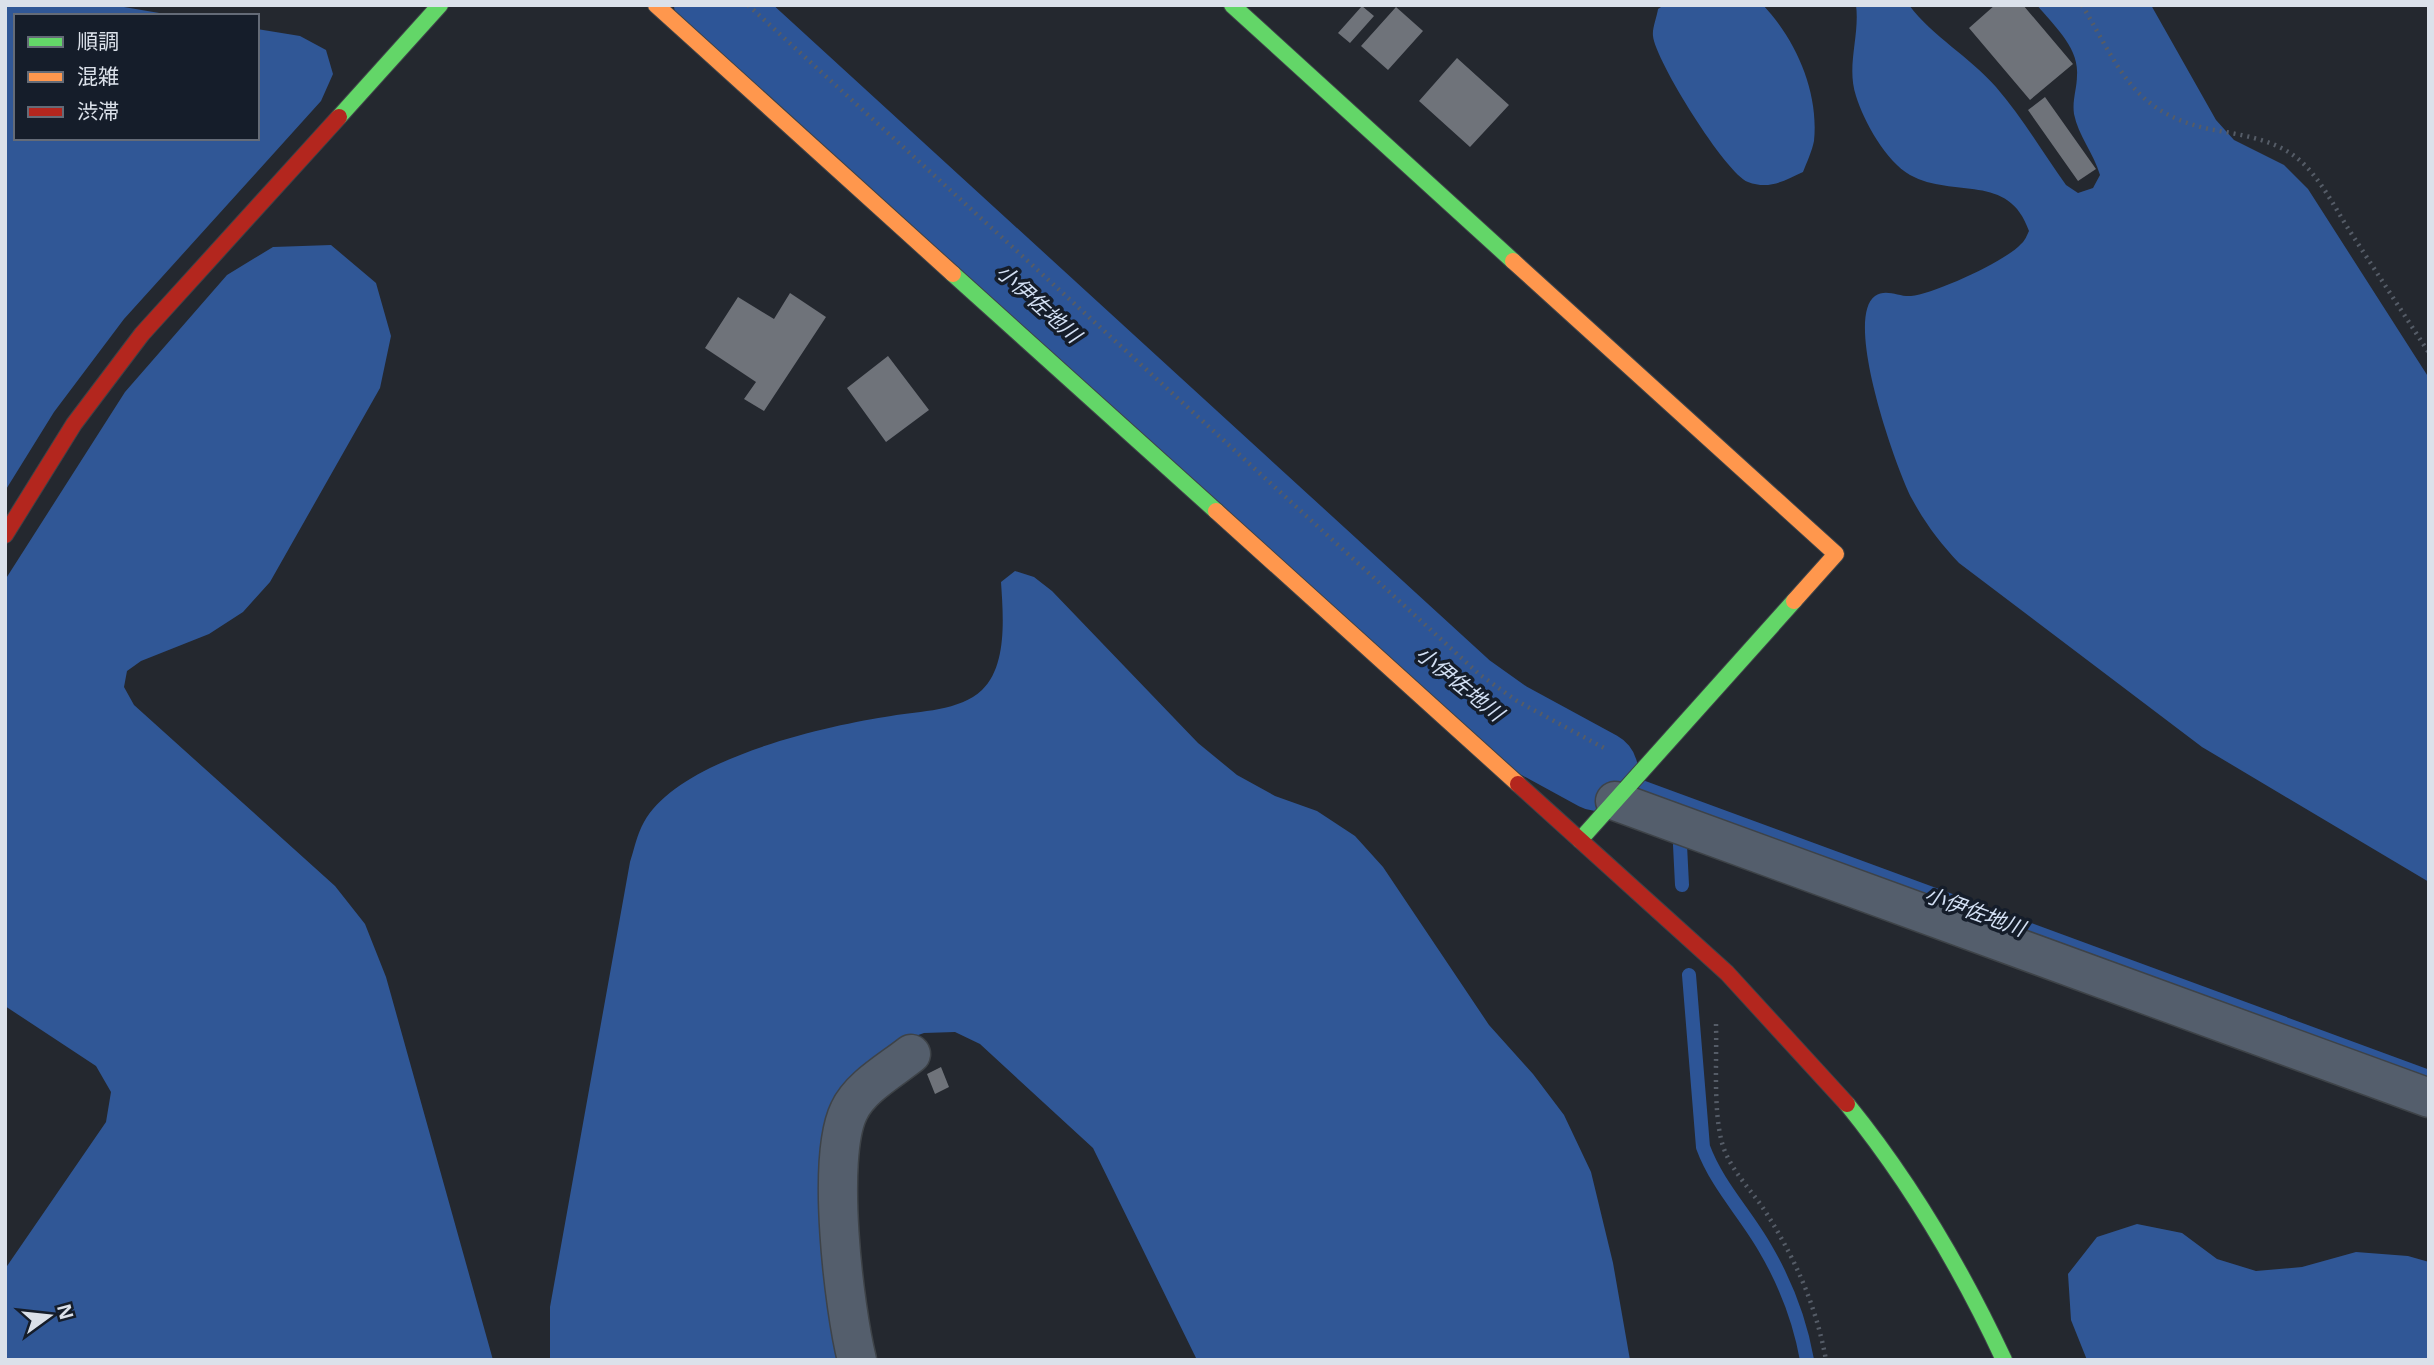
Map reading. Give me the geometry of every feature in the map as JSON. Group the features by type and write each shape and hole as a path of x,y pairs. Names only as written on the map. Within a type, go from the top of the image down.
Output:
{"street":[{"path":"5,535 74,424 142,334 440,5"},
{"path":"656,5 1737,982 1824,1072 1879,1141 1921,1203 1959,1269 2004,1360"},
{"path":"1232,5 1836,554 1580,840"},
{"path":"1630,784 2429,1098"},
{"path":"857,1360 843,1273 839,1206 842,1138 849,1110 868,1088 911,1054"}],"path":[{"path":"748,5 1479,674 1630,784"},
{"path":"2082,5 2124,75 2140,96 2160,113 2185,123 2257,139 2291,153 2318,181 2429,353"},
{"path":"1737,982 1721,999 1715,1014 1722,1142 1730,1162 1762,1207 1800,1271 1813,1305 1826,1360"}],"shaded area":[{"path":"5,5 112,5 165,14 14,14 14,140 259,140 259,29 300,36 326,50 333,74 321,101 124,319 54,412 5,491"},
{"path":"1664,5 1763,5 1775,19 1795,50 1813,104 1814,141 1803,172 1776,183 1756,184 1748,182 1724,159 1678,91 1657,49 1653,30 1658,9"},
{"path":"1856,5 1909,5 1929,27 1996,87 2066,185 2078,193 2093,188 2100,175 2074,114 2077,65 2064,37 2037,5 2151,5 2216,120 2234,140 2284,165 2308,189 2429,378 2429,882 2202,747 1959,563 1922,516 1895,457 1875,394 1865,333 1867,310 1879,294 1922,294 1969,276 2013,251 2024,241 2029,231 2020,213 2008,201 1979,190 1927,182 1901,169 1884,151 1864,117 1853,85"},
{"path":"331,245 376,283 391,336 380,388 270,582 243,612 209,634 141,661 127,671 124,687 134,705 335,886 365,924 386,977 493,1360 5,1360 5,1269 106,1122 111,1092 96,1066 5,1006 5,580 125,392 227,275 273,247"},
{"path":"1015,571 1034,577 1052,591 1198,743 1237,775 1275,796 1317,811 1355,836 1383,867 1489,1025 1533,1074 1564,1115 1591,1172 1613,1263 1630,1360 1197,1360 1093,1148 980,1044 955,1032 924,1033 901,1041 856,1076 840,1360 550,1360 550,1307 630,862 644,822 662,800 688,780 720,763 756,749 829,728 951,706 973,697 982,690 996,667 1002,639 1001,582"},
{"path":"2137,1224 2182,1233 2217,1259 2256,1271 2302,1267 2356,1252 2408,1256 2429,1262 2429,1360 2087,1360 2071,1320 2068,1274 2097,1237"}],"building":[{"path":"1995,5 2023,5 2073,64 2030,100 1969,28"},
{"path":"1362,6 1374,16 1350,43 1338,33"},
{"path":"1396,7 1423,31 1388,70 1361,46"},
{"path":"1457,58 1509,105 1470,147 1419,101"},
{"path":"2045,97 2096,169 2078,181 2028,110"},
{"path":"790,293 826,317 764,411 744,399 756,382 705,348 738,297 774,319"},
{"path":"888,356 929,410 886,442 847,388"},
{"path":"941,1067 949,1087 935,1094 927,1074"}],"waterway":[{"name":"小伊佐地川","path":"714,5 1465,692 1506,721 1598,771"},
{"name":"小伊佐地川","path":"1598,771 2429,1077"},
{"path":"1680,845 1682,885"},
{"path":"1689,975 1703,1147 1723,1186 1757,1235 1779,1274 1796,1316 1807,1360"}],"traffic: fast":[{"path":"339,117 440,5"},
{"path":"1232,5 1513,261"},
{"path":"953,274 1216,511"},
{"path":"1580,840 1794,601"},
{"path":"1847,1104 1892,1164 1933,1227 2004,1360"}],"traffic: slow":[{"path":"656,5 953,274"},
{"path":"1513,261 1836,554 1794,601"},
{"path":"1216,511 1518,784"}],"traffic: jam":[{"path":"5,535 74,424 142,334 339,117"},
{"path":"1518,784 1727,973 1847,1104"}]}
